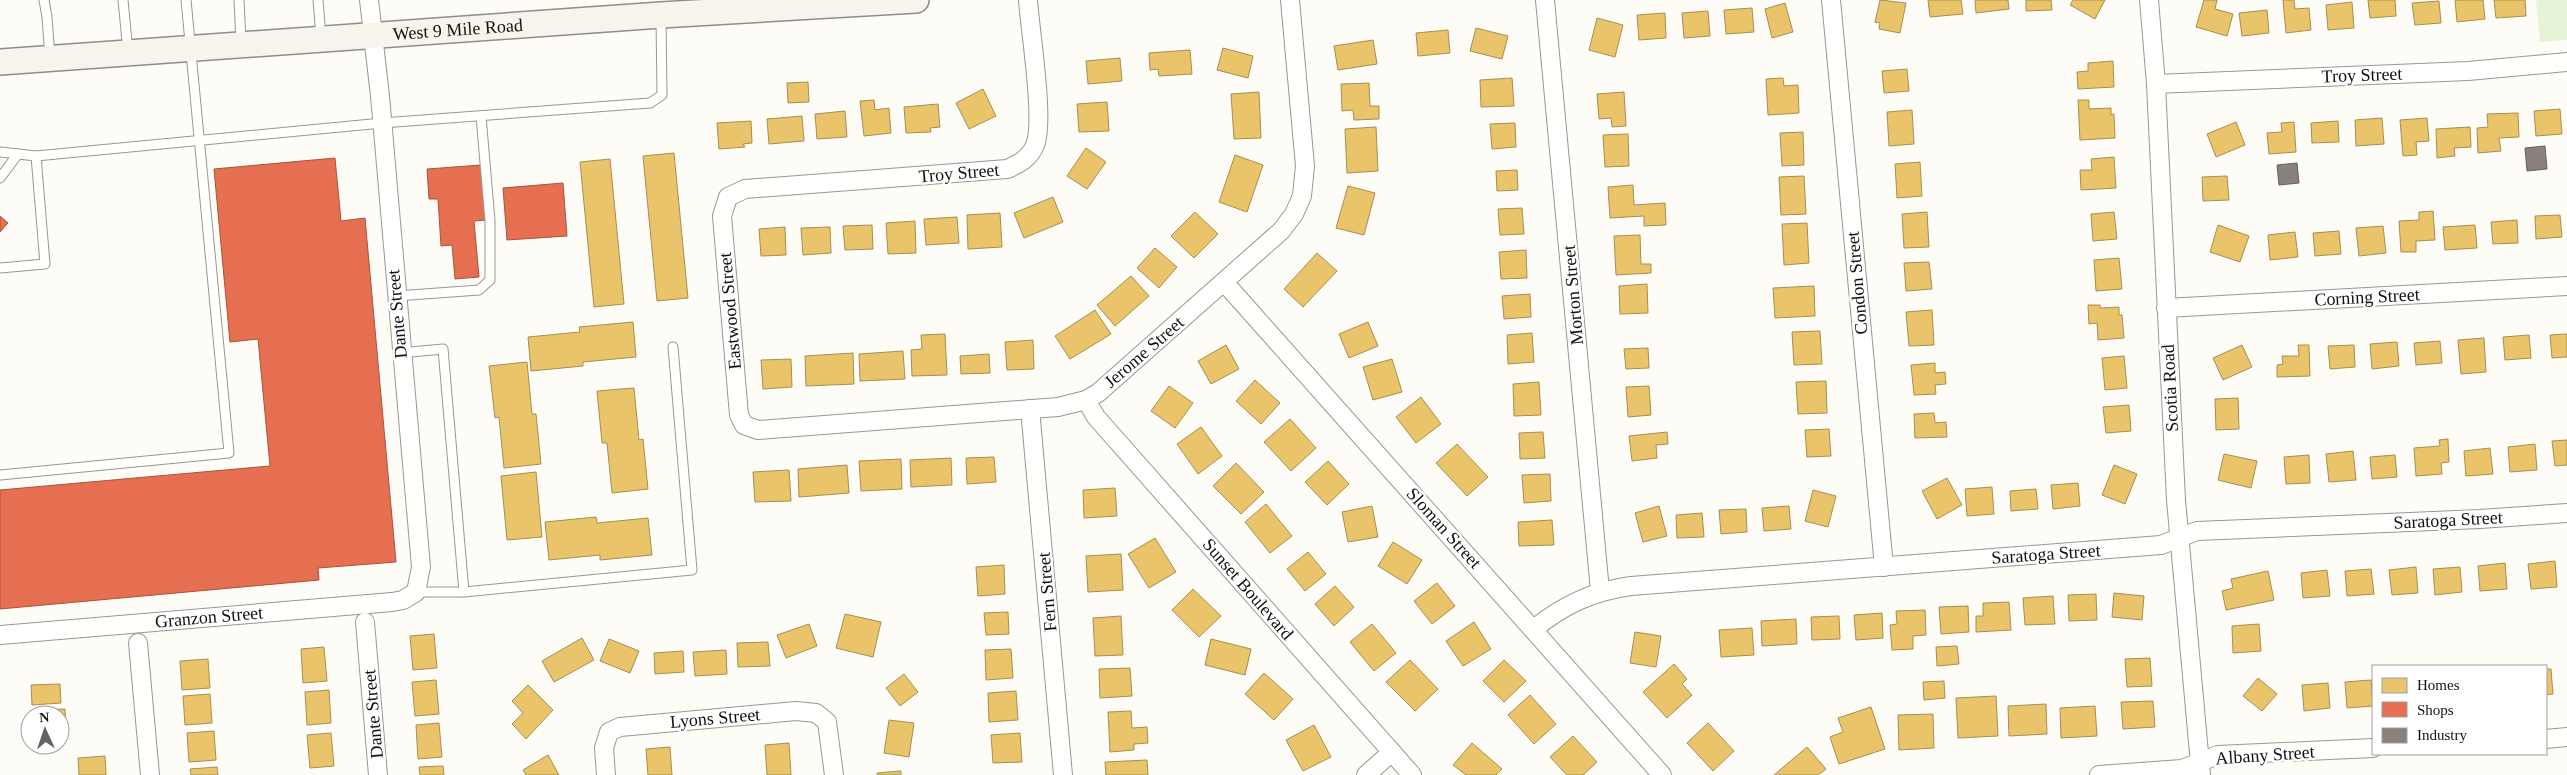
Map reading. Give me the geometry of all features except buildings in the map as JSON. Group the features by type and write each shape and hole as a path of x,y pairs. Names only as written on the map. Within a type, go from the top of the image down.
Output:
{"main road":[{"name":"West 9 Mile Road","path":"0,62 661,15 915,0"}],"street":[{"name":"Dante Street","path":"369,0 382,123 400,352 421,568 416,592"},
{"name":"Troy Street","path":"728,197 746,189 1007,169 1019,164 1031,155 1035,146 1039,121 1028,0"},
{"name":"Jerome Street","path":"744,425 758,430 1058,408 1086,400 1098,393 1281,231 1294,214 1302,196 1305,166 1290,0"},
{"name":"Morton Street","path":"1545,0 1600,591"},
{"name":"Condon Street","path":"1831,0 1884,567"},
{"name":"Scotia Road","path":"2149,0 2156,84 2166,308 2180,538 2201,769"},
{"name":"Troy Street","path":"2156,84 2468,71 2567,62"},
{"name":"Eastwood Street","path":"728,197 722,216 739,415 744,425"},
{"name":"Sloman Street","path":"1224,282 1662,775"},
{"name":"Corning Street","path":"2166,308 2567,286"},
{"name":"Sunset Boulevard","path":"1086,400 1096,418 1412,775"},
{"name":"Fern Street","path":"1030,409 1063,775"},
{"name":"Saratoga Street","path":"1534,629 1557,610 1600,591 1631,586 2161,545 2197,531 2480,519 2567,513"},
{"name":"Granzon Street","path":"0,634 392,602 403,600 416,592"},
{"name":"Dante Street","path":"365,622 378,775"},
{"path":"138,643 150,775"},
{"name":"Lyons Street","path":"606,775 604,748 609,732 635,724 807,711 822,716 830,729 834,775"},
{"path":"2547,739 2567,737"},
{"name":"Albany Street","path":"2099,775 2182,768 2201,769 2218,755 2372,748"},
{"path":"1366,775 1392,752"}],"lane":[{"path":"44,0 50,58"},
{"path":"123,0 129,53"},
{"path":"0,475 229,454 186,0"},
{"path":"239,0 241,46"},
{"path":"318,0 322,40"},
{"path":"0,152 36,156 382,123 650,103 662,95 661,15"},
{"path":"396,296 478,290 490,280 492,256 488,185 481,116"},
{"path":"0,178 18,154"},
{"path":"0,268 45,264 36,156"},
{"path":"416,592 464,592 692,570 673,347"},
{"path":"400,352 443,349 464,592"}],"green space":[{"path":"2536,0 2567,0 2567,40 2540,42"}]}
